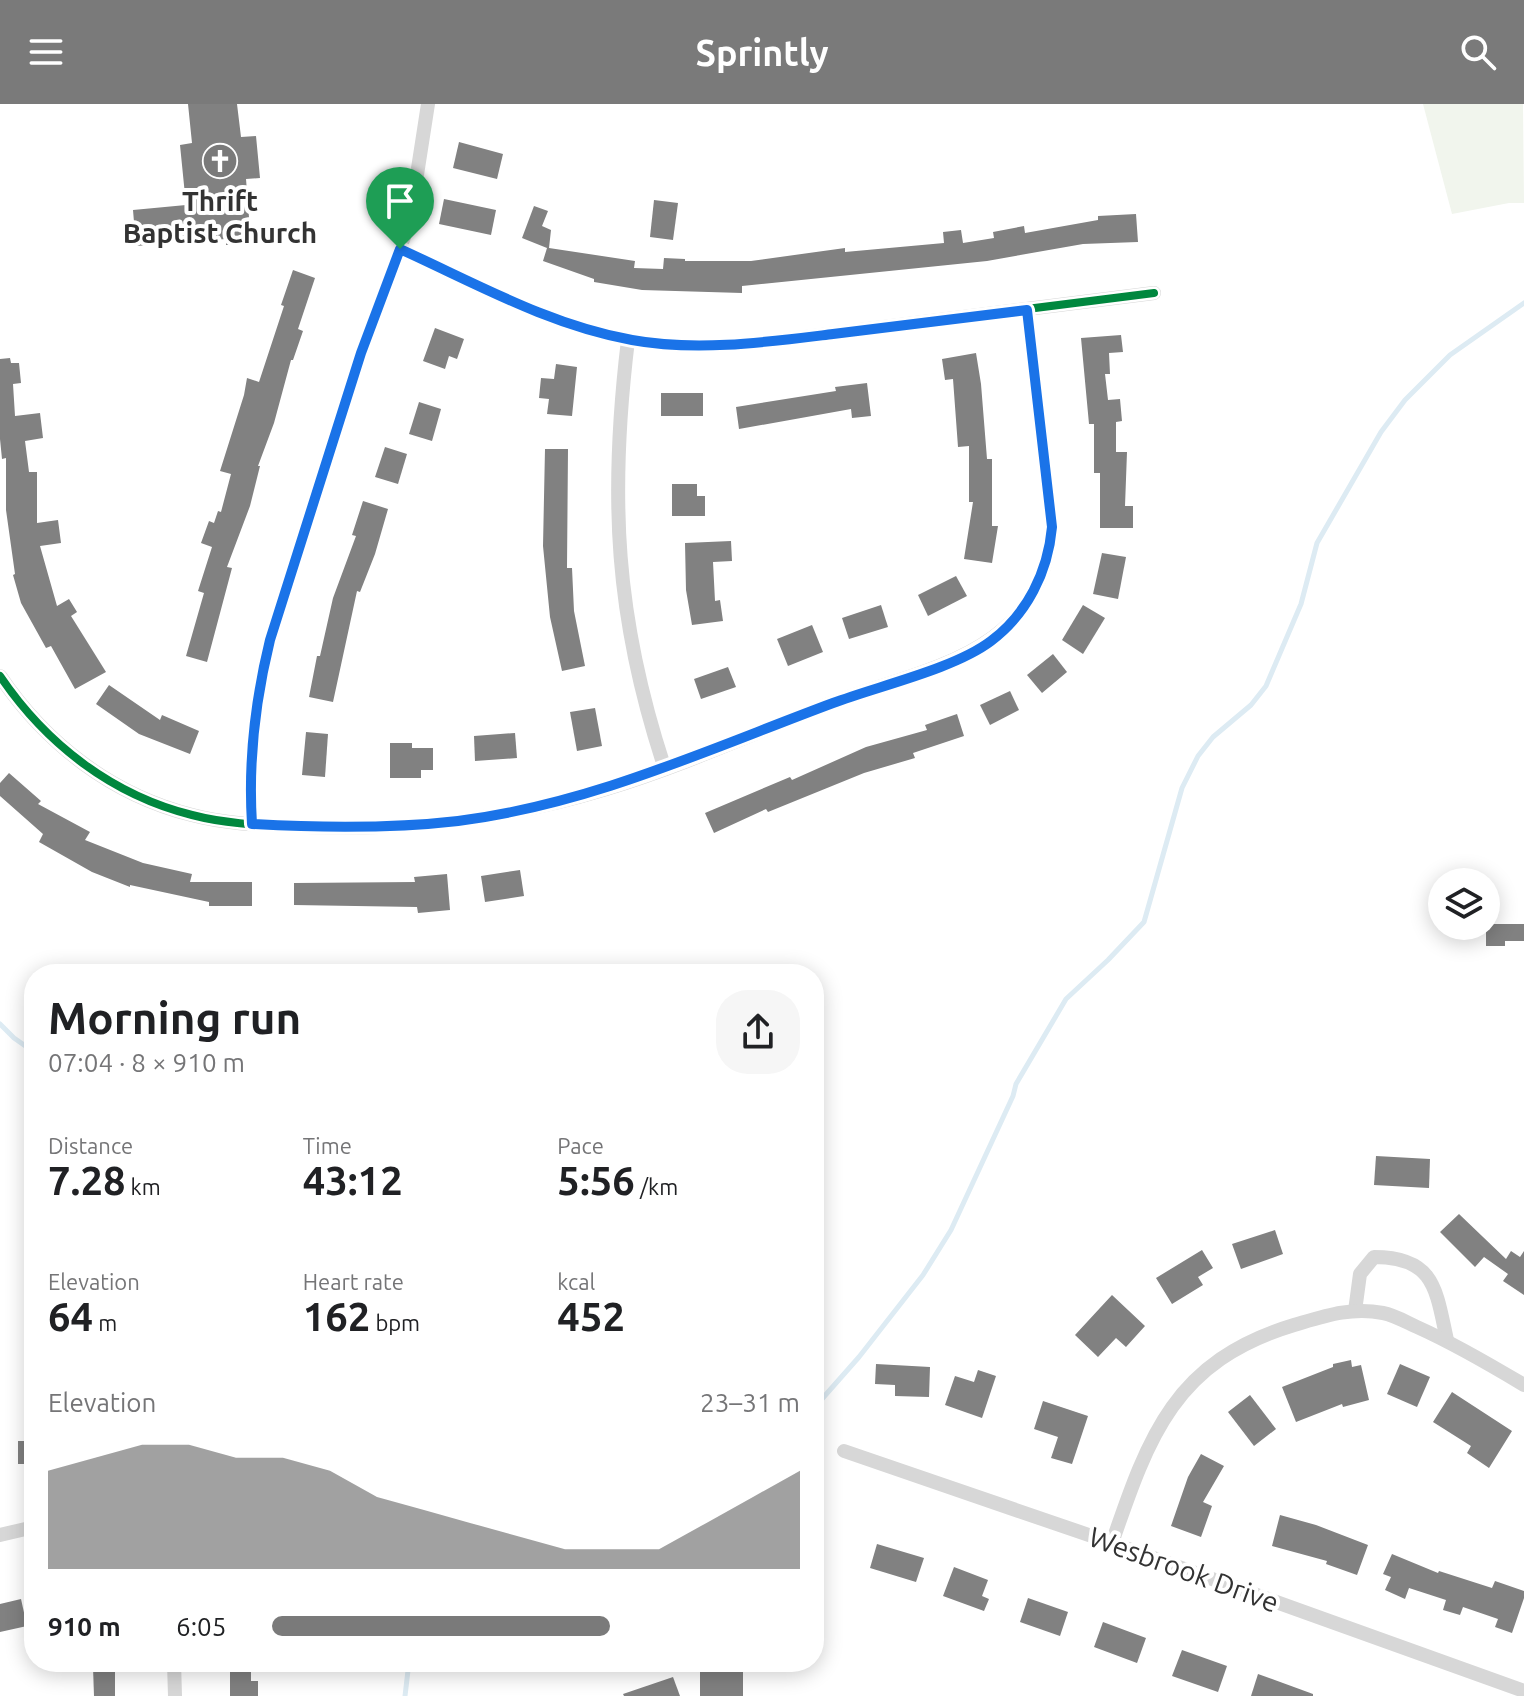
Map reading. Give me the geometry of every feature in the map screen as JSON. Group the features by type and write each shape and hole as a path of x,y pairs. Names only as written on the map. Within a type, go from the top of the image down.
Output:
{"street":[{"path":"252,824 250,785 253,733 259,686 270,640 361,353 400,249 414,194 428,104"},
{"path":"400,249 537,313 628,340 696,344 749,343 1154,293"},
{"path":"0,676 33,719 60,746 108,781 168,808 252,824 342,829 459,821 570,799 665,769 834,702 940,666 991,641 1023,608 1046,563 1052,527 1027,310"},
{"path":"628,340 618,442 618,553 642,697 665,769"},
{"path":"1355,1311 1360,1274 1374,1257 1395,1257 1421,1267 1437,1296 1447,1340"},
{"path":"1112,1543 1132,1483 1160,1421 1196,1377 1230,1353 1271,1332 1342,1311 1385,1313 1447,1340 1524,1385"},
{"name":"Wesbrook Drive","path":"844,1451 1112,1543 1524,1691"},
{"path":"0,1535 24,1529"},
{"path":"174,1672 175,1696"}],"shaded area":[{"path":"1423,104 1523,104 1524,203 1452,214"}],"building":[{"path":"188,104 237,104 241,137 256,136 260,178 246,179 251,243 226,245 226,239 136,246 133,210 186,205 180,145 192,143"},
{"path":"459,142 503,154 497,179 453,168"},
{"path":"444,199 496,210 491,235 439,224"},
{"path":"654,200 678,203 673,240 650,237"},
{"path":"534,206 548,211 542,226 551,230 549,248 635,261 634,268 663,269 664,258 751,261 845,248 845,252 944,243 943,232 961,230 963,243 994,238 993,232 1024,226 1025,233 1098,220 1098,216 1136,214 1138,242 1083,244 987,261 742,286 742,293 642,290 594,282 594,279 543,261 547,248 522,238"},
{"path":"293,270 315,278 298,329 303,331 258,466 250,506 227,567 232,568 207,662 186,656 204,593 198,591 212,547 201,543 209,521 214,523 218,511 221,512 231,474 220,471 247,378 259,382"},
{"path":"435,328 464,339 457,359 449,356 445,369 423,361"},
{"path":"1121,335 1123,352 1109,353 1110,374 1105,374 1108,400 1120,399 1122,421 1116,422 1116,452 1127,452 1125,506 1133,506 1133,528 1100,528 1100,473 1094,473 1094,424 1089,424 1081,338"},
{"path":"976,353 987,459 992,459 992,526 998,526 992,563 964,559 973,502 969,502 969,446 958,447 953,379 945,380 942,359"},
{"path":"10,358 11,363 19,363 21,383 13,384 15,416 40,413 43,438 25,441 29,472 37,472 37,523 58,520 61,543 40,546 57,606 69,599 77,612 71,616 106,672 75,689 51,646 46,648 21,603 13,575 6,510 6,458 2,459 0,439 0,359"},
{"path":"556,364 577,367 572,416 547,414 549,399 539,398 541,378 554,379"},
{"path":"867,383 871,416 852,418 851,409 739,429 736,407"},
{"path":"661,393 703,393 703,416 661,416"},
{"path":"419,402 441,409 432,441 409,434"},
{"path":"385,447 407,454 398,484 375,477"},
{"path":"545,449 568,449 567,568 572,568 574,611 585,666 562,671 550,617 543,546"},
{"path":"672,484 697,484 697,496 705,496 705,516 672,516"},
{"path":"363,501 388,509 375,554 360,592 357,591 333,702 309,697 317,656 320,656 333,598 356,536 352,535"},
{"path":"731,541 732,561 713,562 715,601 720,600 723,621 692,625 686,590 685,543"},
{"path":"1102,553 1126,557 1118,599 1093,594"},
{"path":"956,576 967,596 928,616 918,595"},
{"path":"881,605 888,627 849,639 842,618"},
{"path":"1083,605 1105,618 1083,654 1062,640"},
{"path":"812,625 823,652 788,666 777,639"},
{"path":"1053,654 1067,672 1042,693 1027,675"},
{"path":"728,667 736,687 701,699 694,679"},
{"path":"109,685 160,720 162,715 199,731 190,754 139,734 96,704"},
{"path":"1010,691 1019,710 990,725 980,705"},
{"path":"595,708 602,746 577,751 570,712"},
{"path":"957,714 964,736 913,753 915,758 864,773 768,812 766,809 714,833 705,813 790,777 792,780 866,747 927,730 925,725"},
{"path":"306,732 328,734 325,777 302,775"},
{"path":"515,733 517,758 475,761 474,736"},
{"path":"390,743 412,743 412,748 433,748 433,770 421,770 421,778 390,778"},
{"path":"9,773 41,801 38,804 90,832 85,840 143,863 192,874 190,882 252,882 252,906 209,906 209,902 130,887 92,872 39,842 43,834 0,796 0,783"},
{"path":"520,870 524,896 485,902 481,876"},
{"path":"447,874 450,910 418,913 417,907 294,905 294,883 415,882 414,877"},
{"path":"1500,924 1524,924 1524,941 1505,941 1505,946 1486,946 1486,940 1500,940"},
{"path":"1376,1156 1430,1159 1429,1188 1374,1185"},
{"path":"1459,1214 1506,1259 1511,1251 1520,1257 1524,1251 1524,1295 1503,1281 1508,1274 1484,1257 1475,1267 1440,1232"},
{"path":"1275,1230 1283,1254 1241,1269 1232,1244"},
{"path":"1202,1250 1213,1268 1198,1277 1203,1285 1172,1304 1156,1278"},
{"path":"1112,1295 1145,1326 1126,1347 1116,1338 1098,1357 1075,1335"},
{"path":"1351,1360 1352,1367 1361,1365 1369,1400 1343,1407 1342,1404 1296,1422 1282,1387 1333,1367 1333,1364"},
{"path":"876,1364 930,1367 929,1397 895,1396 895,1385 875,1384"},
{"path":"1400,1364 1430,1377 1417,1407 1387,1394"},
{"path":"978,1370 996,1376 982,1418 945,1405 955,1376 974,1382"},
{"path":"1452,1392 1512,1431 1489,1468 1467,1453 1471,1446 1433,1422"},
{"path":"1250,1395 1276,1429 1254,1446 1228,1412"},
{"path":"1043,1401 1088,1416 1072,1464 1051,1458 1058,1437 1034,1429"},
{"path":"18,1441 24,1441 24,1464 18,1464"},
{"path":"1201,1454 1224,1466 1203,1502 1212,1506 1201,1537 1171,1526 1188,1477"},
{"path":"1280,1515 1368,1545 1357,1575 1326,1564 1327,1561 1272,1546"},
{"path":"877,1544 924,1558 916,1582 870,1568"},
{"path":"1392,1554 1438,1573 1492,1588 1495,1581 1524,1591 1512,1633 1495,1627 1498,1619 1463,1607 1460,1615 1443,1610 1446,1600 1409,1588 1405,1599 1385,1590 1391,1577 1383,1574"},
{"path":"954,1567 988,1580 982,1596 989,1599 984,1611 943,1596"},
{"path":"1028,1598 1068,1612 1060,1636 1020,1622"},
{"path":"21,1599 24,1627 0,1632 0,1604"},
{"path":"1103,1622 1146,1638 1137,1663 1094,1647"},
{"path":"1182,1650 1227,1666 1218,1692 1172,1676"},
{"path":"93,1672 115,1672 115,1696 94,1696"},
{"path":"230,1672 251,1672 251,1681 258,1681 258,1696 230,1696"},
{"path":"700,1672 743,1672 743,1696 700,1696"},
{"path":"1258,1674 1313,1694 1313,1696 1251,1696"},
{"path":"673,1677 680,1696 623,1694"}],"waterway":[{"path":"824,1397 923,1275 951,1230 1016,1084 1066,999 1144,922 1182,788 1198,756 1213,737 1251,705 1266,686 1301,604 1317,543 1381,432 1405,400 1450,355 1524,303"},
{"path":"0,1024 24,1045"},
{"path":"405,1696 408,1672"}],"cycle path":[{"path":"400,249 485,289 571,324 631,340 686,346 775,341 1154,293"},
{"path":"0,676 38,724 83,764 108,780 163,806 221,821 345,828 458,820 533,808 660,771 821,707 935,668 970,652 1000,632 1025,605 1043,571 1052,527 1027,310"}],"place":[{"name":"Thrift Baptist Church","path":"220,161"}],"route":[{"path":"400,249 537,313 584,329 642,342 735,344 1027,310 1052,527 1046,563 1032,595 1014,620 991,641 940,666 834,702 607,789 528,809 459,821 342,829 252,824 250,785 253,733 259,686 270,640 361,353 400,249"}]}
